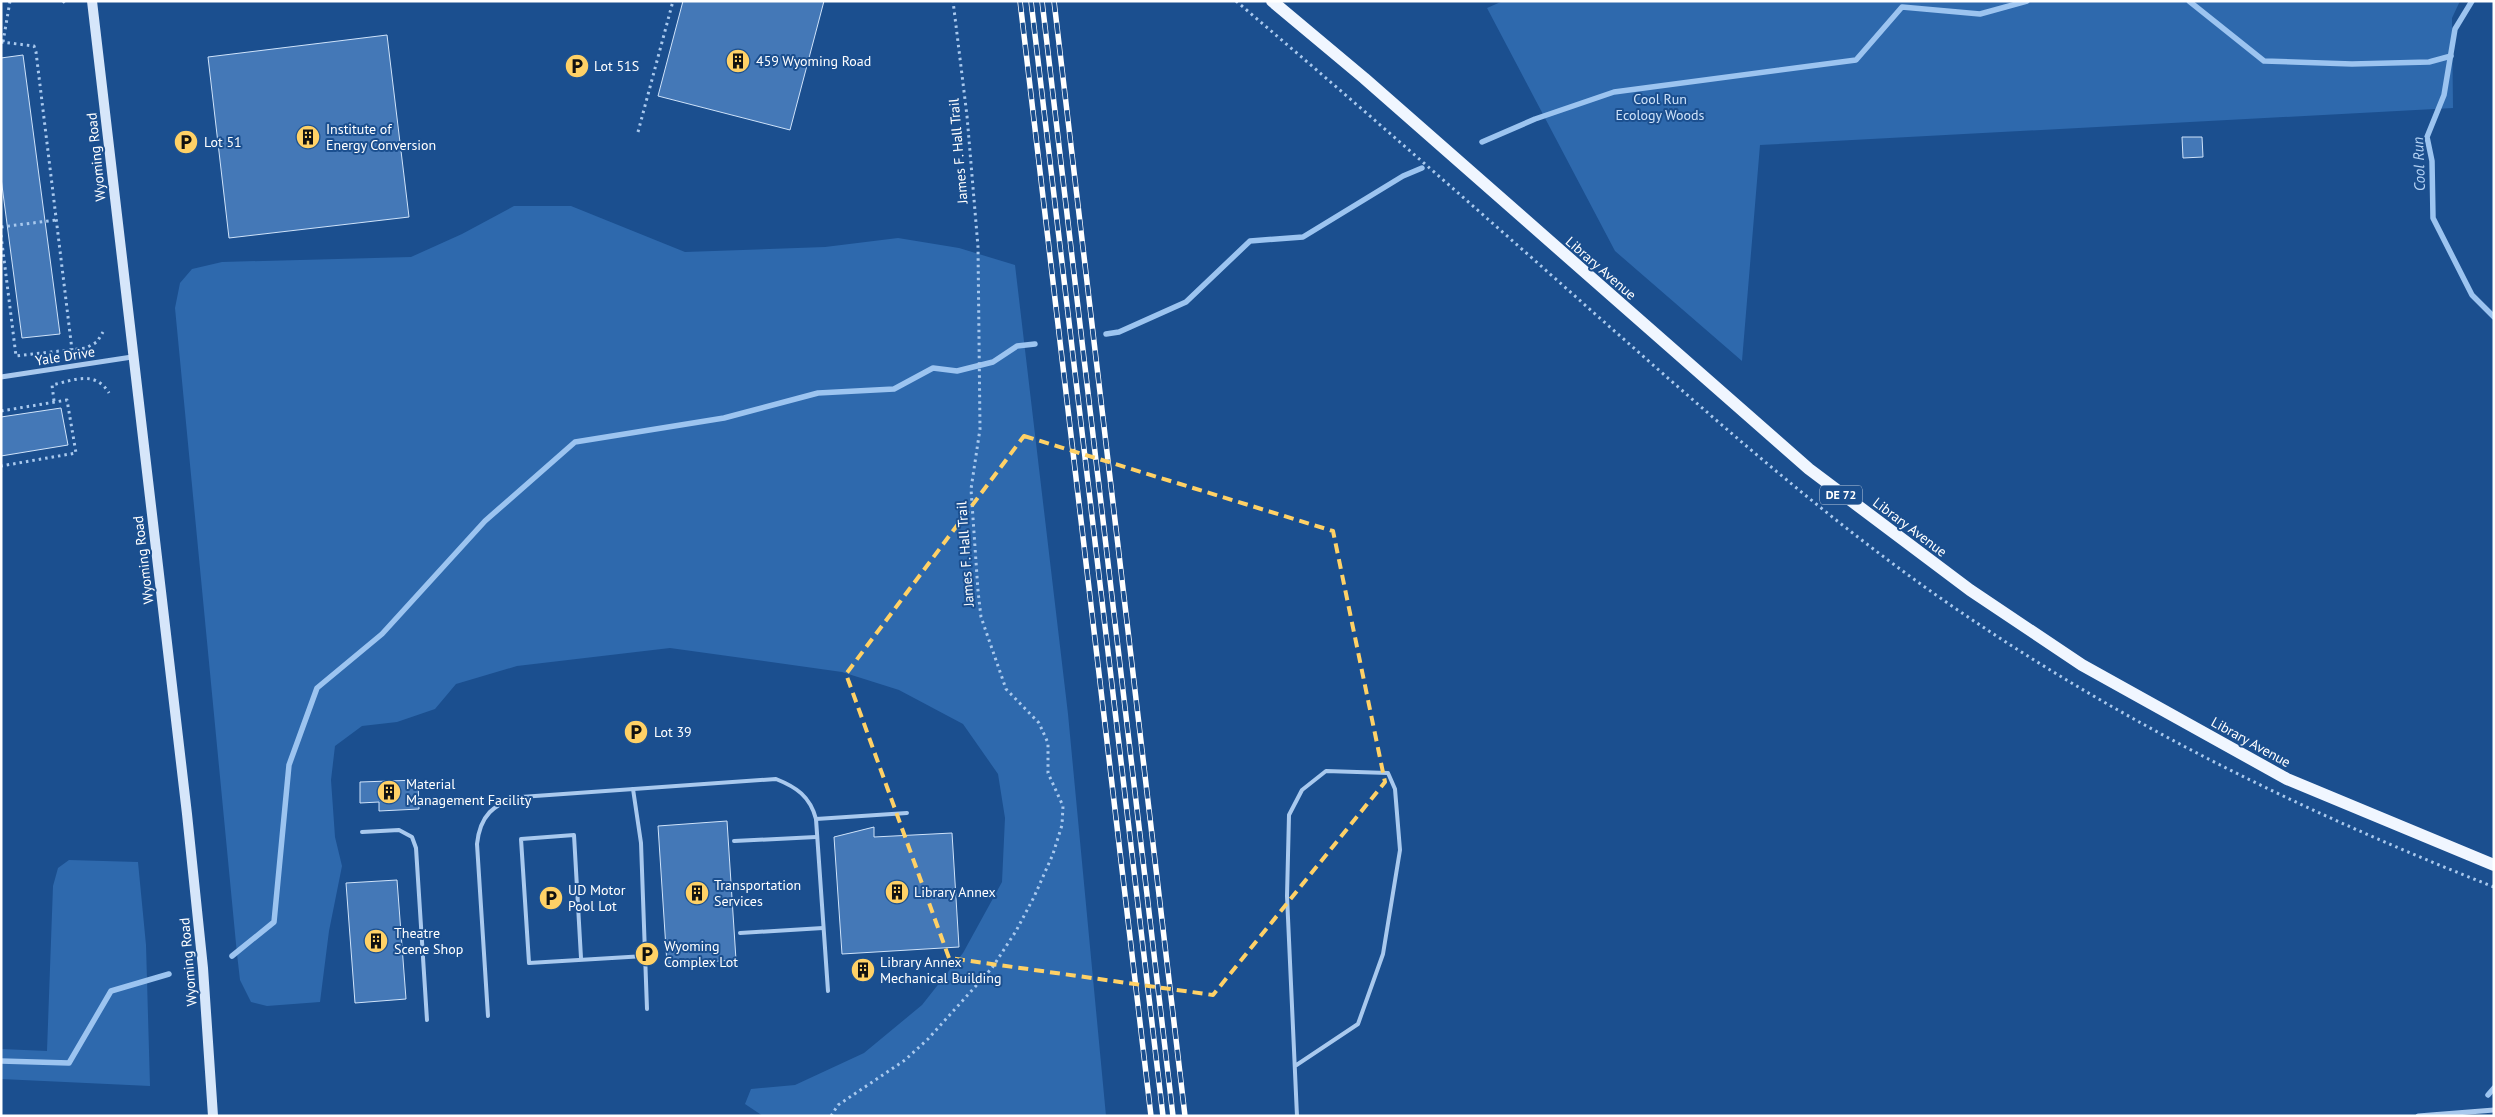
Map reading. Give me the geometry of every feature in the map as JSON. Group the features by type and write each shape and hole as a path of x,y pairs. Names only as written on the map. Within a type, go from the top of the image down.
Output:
{"main road":[{"name":"Library Avenue","path":"1272,1 1364,78 1809,470 1970,590 2082,665 2287,779 2494,866"}],"street":[{"name":"Wyoming Road","path":"92,1 132,357 187,814 203,968 213,1116"},
{"name":"Yale Drive","path":"1,377 132,357"},
{"path":"2418,1116 2494,1110"}],"lane":[{"path":"1294,1066 1358,1024 1383,954 1400,850 1395,790 1388,773 1326,771 1302,790 1289,815 1287,896 1294,1066 1297,1116"},
{"path":"488,1016 477,844 478,829 487,812 510,799 521,797 776,779 793,786 804,795 813,808 816,819 828,991"},
{"path":"633,789 641,843 647,1009"},
{"path":"816,819 907,813"},
{"path":"362,832 399,830 412,837 416,848 427,1020"},
{"path":"581,958 574,835 521,839 529,963 581,958 645,956"},
{"path":"734,841 816,837"},
{"path":"740,932 823,928"}],"path":[{"path":"10,1 2,42 34,46 36,52 72,350"},
{"path":"63,1 67,6"},
{"path":"638,132 672,1"},
{"name":"James F. Hall Trail","path":"830,1116 838,1105 905,1060 934,1032 992,968 1016,931 1034,897 1053,854 1062,824 1063,806 1048,773 1048,743 1039,723 1006,689 981,617 971,489 980,429 978,247 967,116 953,1"},
{"path":"1,227 56,220"},
{"path":"1,235 16,356 86,348 96,342 103,332"},
{"path":"54,401 52,385 78,380 93,378 103,383 110,393"},
{"path":"1,410 67,400 76,453 1,466"}],"highlighted area":[{"path":"1024,436 1333,531 1385,782 1213,995 949,958 846,674"}],"green space":[{"name":"Cool Run Ecology Woods","path":"1503,1 2460,1 2452,18 2453,108 1760,145 1742,361 1615,251 1487,8"},
{"path":"514,206 571,206 685,252 825,247 898,238 959,248 1015,265 1068,714 1106,1116 763,1116 745,1104 751,1089 795,1085 864,1053 922,1005 963,953 1002,882 1005,818 998,774 963,724 899,690 842,672 670,648 517,666 456,684 435,709 397,722 362,726 335,746 331,780 335,837 342,866 329,931 320,1002 267,1006 251,1002 240,980 237,954 175,308 180,283 192,269 222,262 411,257 462,234"},
{"path":"69,860 138,862 146,945 150,1086 1,1079 1,1049 47,1051 53,886 58,868"}],"building":[{"name":"459 Wyoming Road","path":"683,1 824,1 790,130 658,96"},
{"name":"Institute of Energy Conversion","path":"387,35 409,217 229,238 208,57"},
{"path":"23,55 60,334 22,338 1,178 1,58"},
{"path":"2182,137 2202,137 2203,157 2183,158"},
{"path":"61,408 68,445 1,456 1,417"},
{"name":"Material Management Facility","path":"418,780 419,809 379,811 379,802 360,803 360,782"},
{"name":"Transportation Services","path":"727,821 736,960 667,964 658,826"},
{"name":"Library Annex","path":"874,827 874,837 952,833 959,947 842,954 834,837"},
{"name":"Theatre Scene Shop","path":"397,880 406,999 355,1003 346,883"}],"waterway":[{"path":"1482,142 1535,119 1614,92 1856,60 1902,7 1980,14 2027,1"},
{"path":"2189,1 2264,61 2352,64 2429,62 2451,56"},
{"name":"Cool Run","path":"2472,1 2455,29 2444,95 2427,137 2432,161 2433,218 2472,295 2494,317"},
{"path":"1106,334 1119,332 1186,302 1250,241 1303,237 1403,176 1422,168"},
{"path":"232,956 274,922 289,765 317,688 382,634 485,521 575,442 724,418 818,393 894,389 933,368 957,371 993,362 1017,346 1035,344"},
{"path":"1,1061 69,1063 111,991 169,974"},
{"name":"Cool Run","path":"2488,1095 2494,1088"}],"railway":[{"path":"1020,1 1151,1116"},
{"path":"1031,1 1163,1116"},
{"path":"1042,1 1173,1116"},
{"path":"1054,1 1185,1116"}],"place":[{"name":"459 Wyoming Road","path":"738,61"},
{"name":"Lot 51S","path":"577,66"},
{"name":"Institute of Energy Conversion","path":"308,137"},
{"name":"Lot 51","path":"186,142"},
{"name":"Lot 39","path":"636,732"},
{"name":"Material Management Facility","path":"389,792"},
{"name":"Library Annex","path":"897,892"},
{"name":"Transportation Services","path":"697,893"},
{"name":"UD Motor Pool Lot","path":"551,898"},
{"name":"Theatre Scene Shop","path":"376,941"},
{"name":"Wyoming Complex Lot","path":"647,954"},
{"name":"Library Annex Mechanical Building","path":"863,970"}]}
